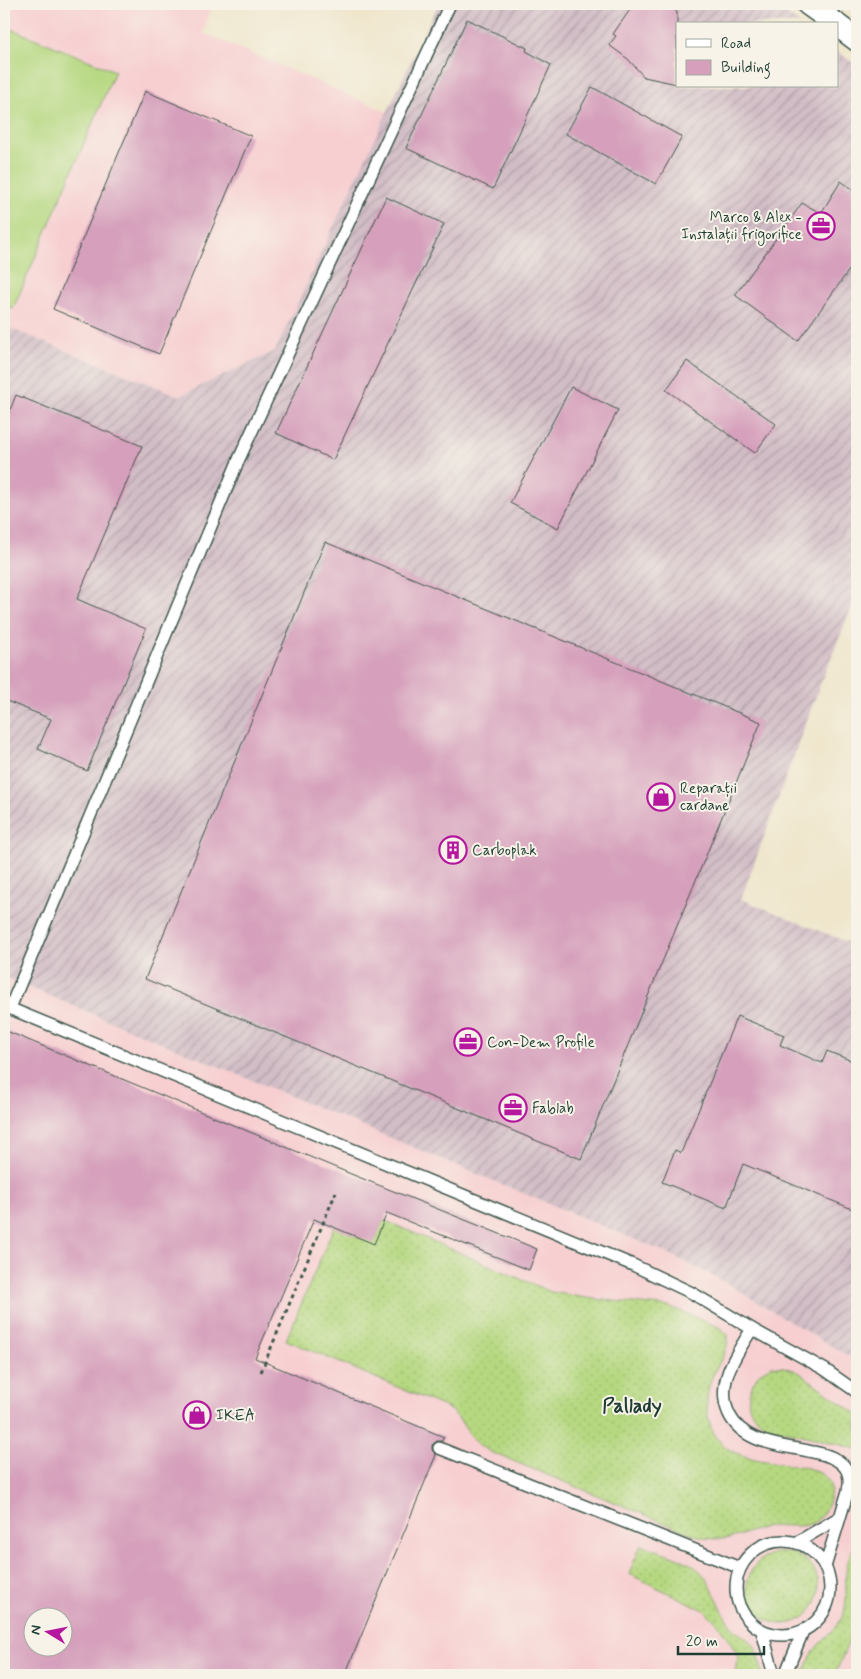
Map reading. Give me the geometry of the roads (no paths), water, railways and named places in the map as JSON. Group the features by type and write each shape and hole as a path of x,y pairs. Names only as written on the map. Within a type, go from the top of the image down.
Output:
{"street":[{"path":"808,4 833,22"},
{"path":"838,26 857,40"}],"lane":[{"path":"450,4 237,463 7,1007 633,1265 692,1293 824,1369 857,1392"},
{"path":"752,1329 740,1348 726,1377 724,1395 728,1411 736,1425 757,1439 825,1454 845,1466 850,1481 825,1567"},
{"path":"439,1448 740,1568"},
{"path":"796,1543 840,1517"},
{"path":"783,1541 796,1543 808,1548 818,1556 825,1567 830,1582 829,1596 824,1611 816,1622 804,1631 790,1635 775,1635 762,1631 750,1622 741,1610 736,1597 736,1582 740,1568 747,1557 764,1545 783,1541"},
{"path":"762,1631 774,1675"},
{"path":"785,1675 804,1631"}],"place":[{"name":"Marco & Alex - Instalații frigorifice","path":"821,226"},
{"name":"Reparații cardane","path":"661,797"},
{"name":"Carboplak","path":"453,850"},
{"name":"Con-Dem Profile","path":"468,1042"},
{"name":"Fablab","path":"513,1108"},
{"name":"IKEA","path":"197,1415"}],"district":[{"name":"Pallady","path":"632,1405"}]}
